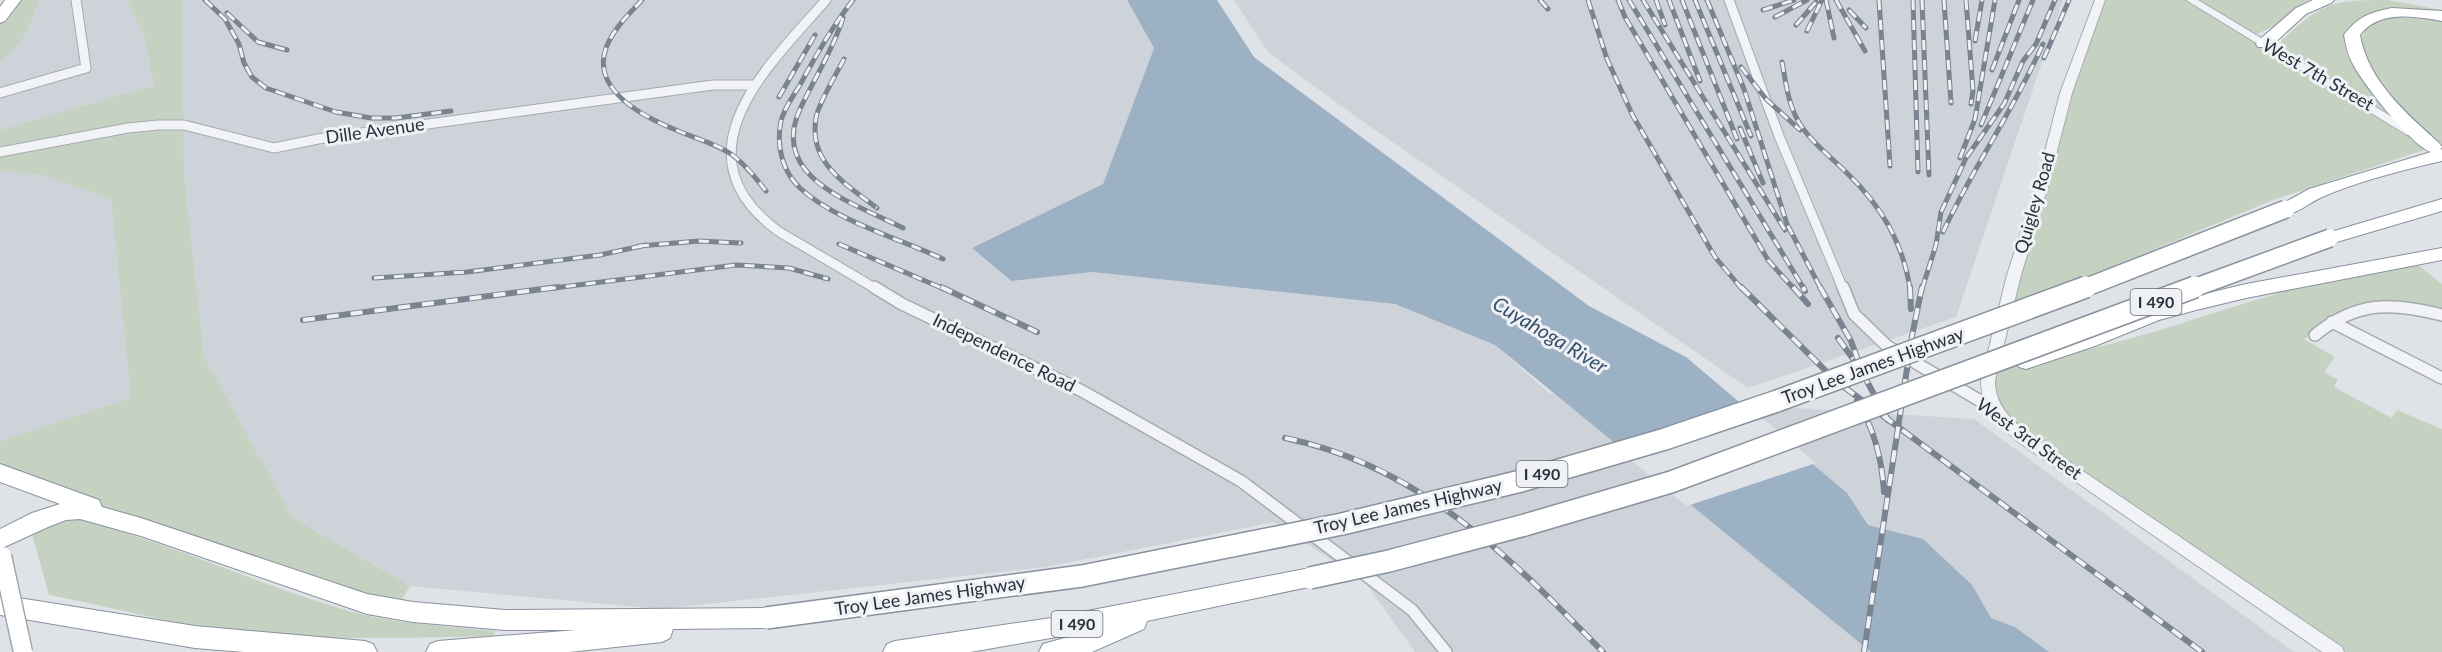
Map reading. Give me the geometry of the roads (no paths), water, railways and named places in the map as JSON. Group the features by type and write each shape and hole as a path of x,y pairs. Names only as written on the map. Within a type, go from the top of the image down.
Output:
{"highway":[{"path":"0,18 13,0"},
{"path":"2264,44 2301,11 2326,0"},
{"path":"2407,0 2442,7"},
{"path":"2439,152 2415,133 2370,79 2356,56 2352,35 2357,26 2365,20 2387,14 2416,13 2442,16"},
{"path":"2286,209 2315,193 2439,152"},
{"name":"Troy Lee James Highway","path":"438,652 518,647 766,618 1082,576 1342,524 1474,493 1665,439 1777,401 2020,312 2286,209 2442,166"},
{"name":"Troy Lee James Highway","path":"895,652 985,640 1169,608 1400,558 1525,525 1671,482 1981,365 2330,238 2442,205"},
{"path":"1981,365 2026,362 2088,341 2154,314 2196,303 2442,254"},
{"path":"0,473 86,504 141,527 327,592 368,604 413,612 505,620 766,618"},
{"path":"1,548 40,520 66,511 80,510 141,527"},
{"path":"0,592 105,622"},
{"path":"0,605 195,637 365,652"},
{"path":"1051,652 1082,645 1169,608"}],"main road":[{"path":"1,548 23,652"}],"street":[{"path":"0,93 86,68 76,0"},
{"name":"Independence Road","path":"826,0 754,85 734,120 730,147 733,171 741,194 759,217 902,304 1082,390 1241,481 1412,610 1446,652"},
{"name":"West 3rd Street","path":"1729,0 1779,136 1854,314 1887,346 1994,409 2022,437 2336,652"},
{"name":"Quigley Road","path":"1994,409 1987,394 1988,380 2014,275 2042,186 2066,93 2100,0"},
{"name":"West 7th Street","path":"2191,0 2415,133"},
{"name":"Dille Avenue","path":"0,152 128,128 158,125 184,125 274,148 318,139 690,88 754,85"},
{"path":"2315,335 2348,312 2370,308 2393,307 2442,315"},
{"path":"2332,322 2442,378"}],"water":[{"name":"Cuyahoga River","path":"1127,0 1217,0 1254,57 1589,306 1686,357 1847,493 1868,525 1923,539 1972,585 1991,618 2015,627 2049,652 1871,652 1495,345 1395,304 1092,272 1011,281 972,248 1103,184 1154,48"}],"railway":[{"path":"205,0 225,19 239,44 244,63 252,77 266,88 336,112 371,118 396,118 451,111"},
{"path":"642,0 617,28 606,48 603,63 606,77 613,89 623,100 649,118 731,154 746,167 766,191"},
{"path":"853,0 825,41 784,112 779,140 782,158 789,174 800,188 831,210 943,259"},
{"path":"1540,0 1548,9"},
{"path":"1588,0 1607,59 1633,116 1715,257 1742,289"},
{"path":"1618,0 1625,17 1768,260 1794,289"},
{"path":"1629,0 1804,289"},
{"path":"1643,0 1785,230"},
{"path":"1656,0 1665,25"},
{"path":"1669,0 1700,81"},
{"path":"1682,0 1737,139"},
{"path":"1695,0 1751,136"},
{"path":"1707,0 1744,89 1787,224 1821,289"},
{"path":"1763,10 1794,0"},
{"path":"1775,17 1807,0"},
{"path":"1807,31 1822,0"},
{"path":"1826,0 1834,38"},
{"path":"1836,0 1865,51"},
{"path":"1879,0 1890,166"},
{"path":"1913,0 1918,172"},
{"path":"1922,0 1929,175"},
{"path":"1944,0 1951,103"},
{"path":"1966,0 1973,91 1971,104"},
{"path":"1975,41 1982,0"},
{"path":"1960,158 1975,119 1995,0"},
{"path":"1992,70 2019,0"},
{"path":"1981,125 2033,0"},
{"path":"1922,289 1936,245 1941,212 1966,158 2004,104 2023,61 2036,44 2055,0"},
{"path":"2044,58 2069,0"},
{"path":"1796,25 1816,2"},
{"path":"1849,10 1866,28"},
{"path":"227,13 258,42 287,50"},
{"path":"843,18 829,53 800,109 793,133 796,154 806,171 822,186 903,228"},
{"path":"779,97 815,35"},
{"path":"1943,232 2043,44"},
{"path":"844,59 817,112 815,134 818,148 832,171 877,208"},
{"path":"1782,62 1790,102 1796,117 1816,144 1847,173 1880,212 1896,240 1910,289"},
{"path":"1741,67 1766,99 1800,130"},
{"path":"1740,128 1763,183"},
{"path":"643,246 699,241 741,243"},
{"path":"839,244 944,289"},
{"path":"374,278 467,272 600,255 643,246"},
{"path":"546,289 736,265 789,268 828,279"},
{"path":"303,320 558,287"},
{"path":"941,287 1037,332"},
{"path":"1741,287 1836,381 1888,419"},
{"path":"1793,287 1808,304"},
{"path":"1820,287 1851,341 1863,374 1888,419"},
{"path":"1910,287 1911,309"},
{"path":"1898,427 1922,287"},
{"path":"1838,338 1853,359"},
{"path":"1857,401 1876,445 1884,492"},
{"path":"1888,419 1898,427"},
{"path":"1864,652 1898,427"},
{"path":"1898,427 2202,652"},
{"path":"1285,438 1334,451 1379,470 1420,493 1460,520 1497,550 1533,582 1603,652"}]}
